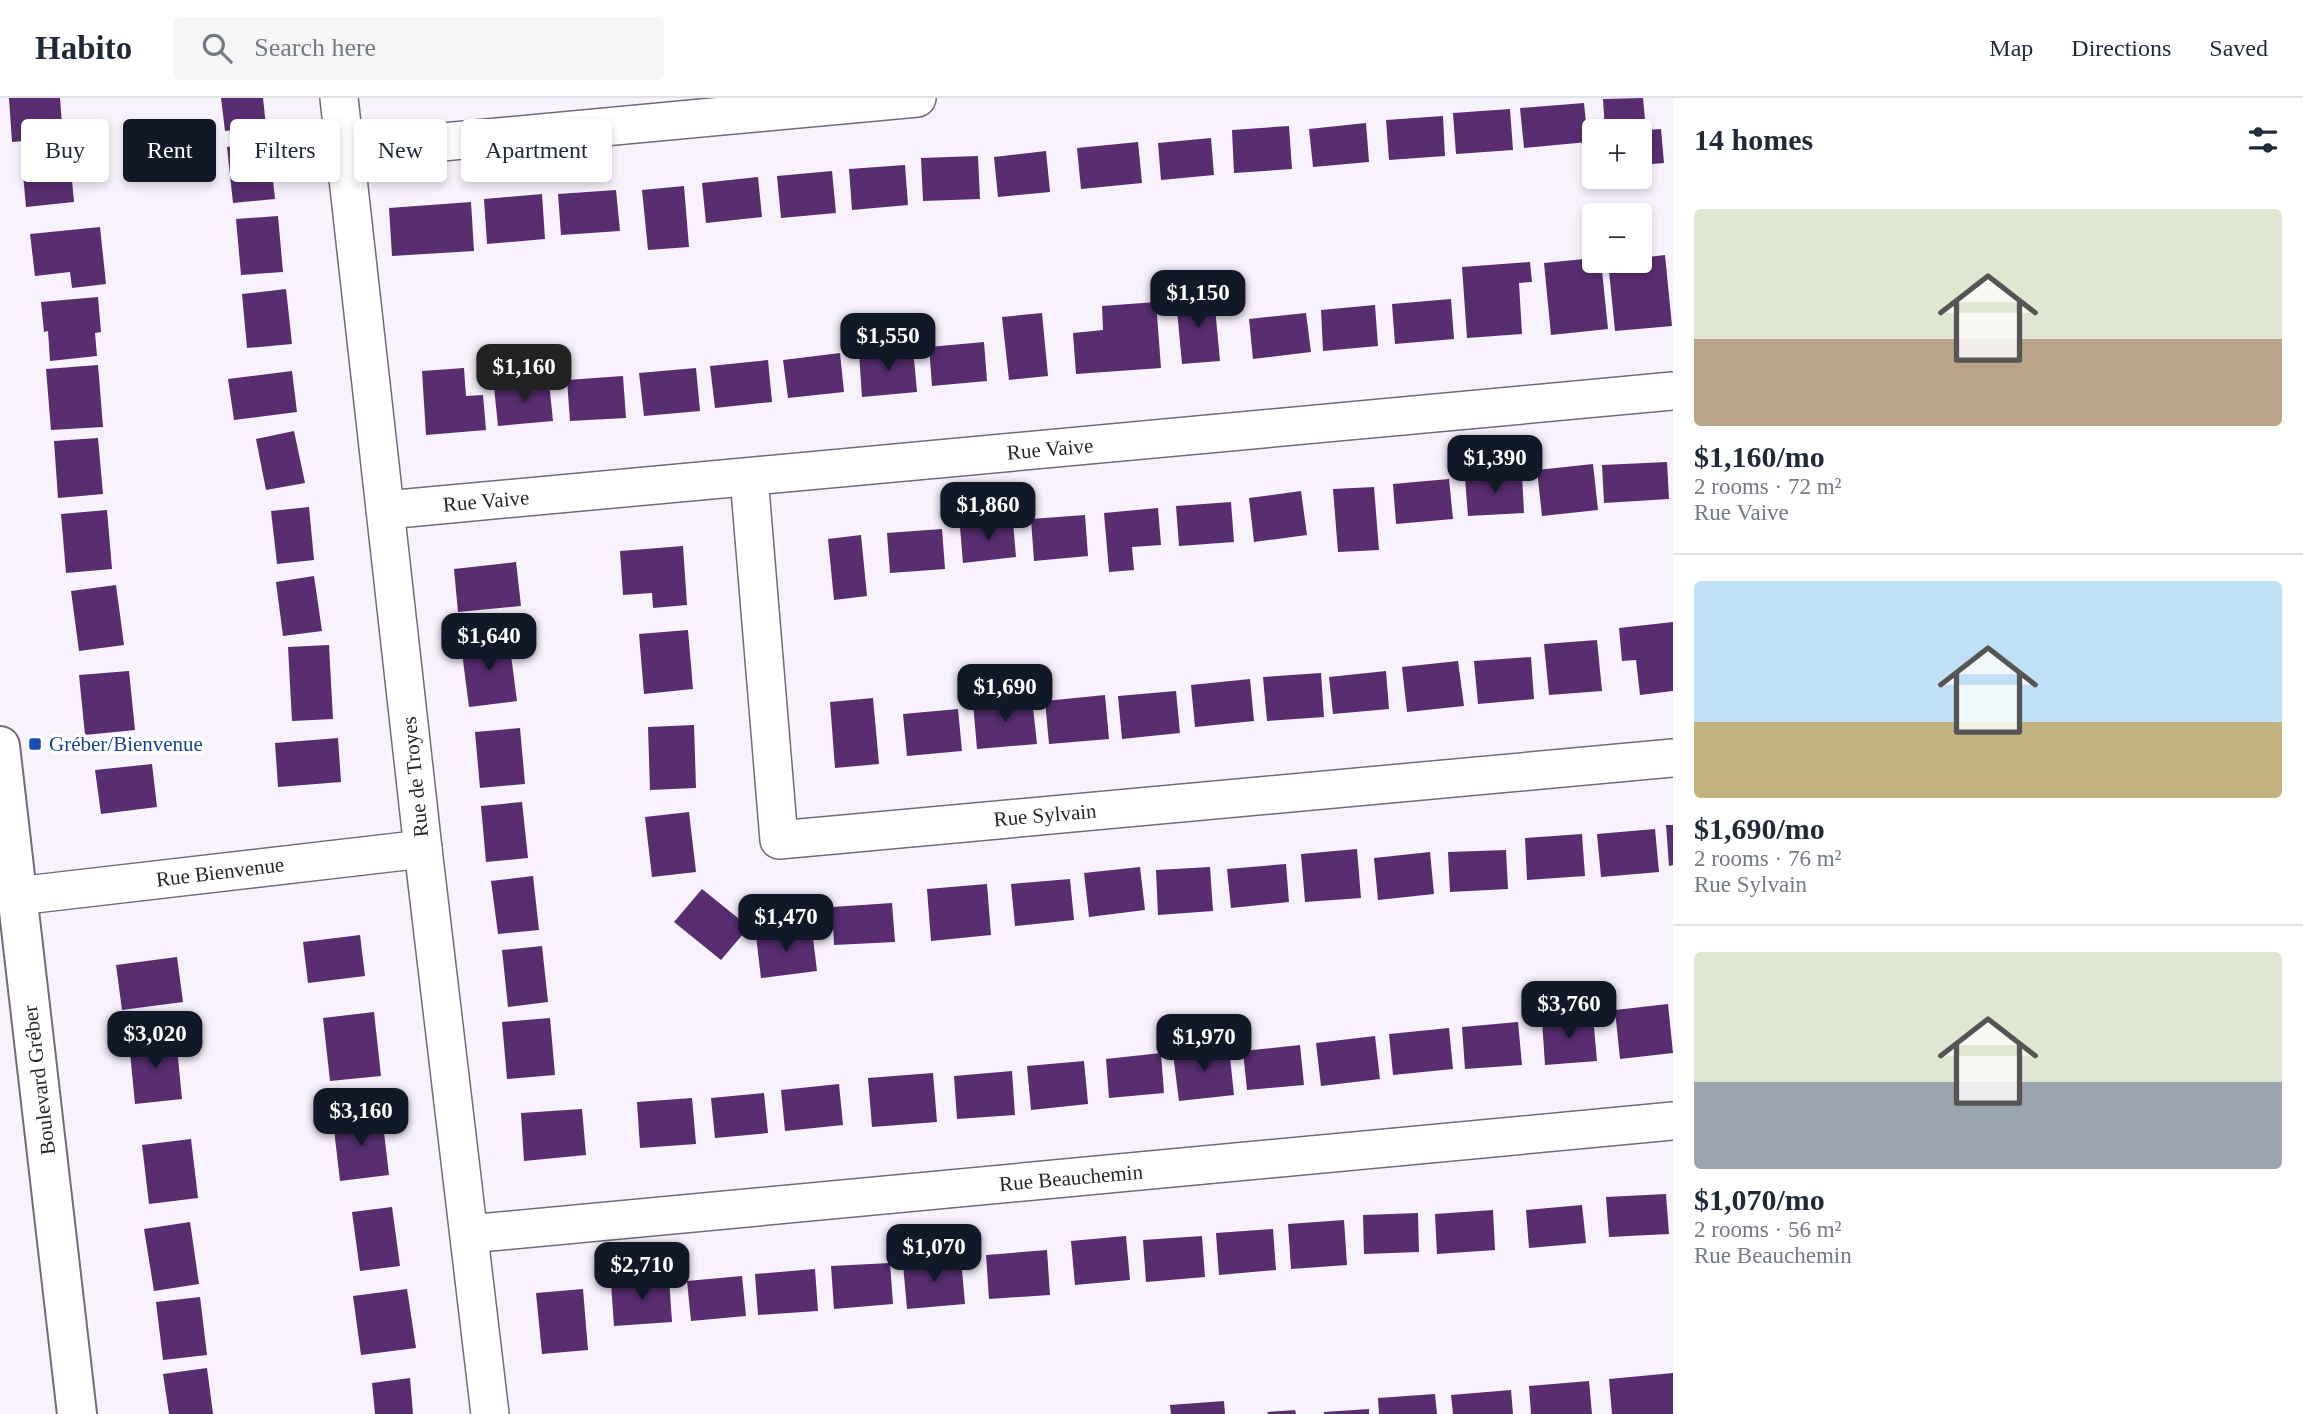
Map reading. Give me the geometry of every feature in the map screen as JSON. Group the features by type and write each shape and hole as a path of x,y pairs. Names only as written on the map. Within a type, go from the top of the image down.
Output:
{"main road":[{"name":"Boulevard Gréber","path":"0,746 77,1414"}],"street":[{"name":"Rue de Troyes","path":"339,98 423,849 490,1414"},
{"path":"346,151 917,98"},
{"name":"Rue Vaive","path":"386,510 1673,391"},
{"name":"Rue Sylvain","path":"749,477 779,840 1673,758"},
{"name":"Rue Bienvenue","path":"17,895 423,849"},
{"name":"Rue Beauchemin","path":"469,1234 1673,1122"}],"building":[{"path":"9,98 60,98 62,119 21,119 21,141 12,142"},
{"path":"221,98 263,98 265,119 230,119 230,130 225,131"},
{"path":"1643,98 1645,119 1604,119 1603,99"},
{"path":"1584,103 1586,119 1582,119 1582,143 1524,148 1520,108"},
{"path":"1510,109 1513,150 1456,154 1453,113"},
{"path":"1443,116 1445,156 1389,160 1386,120"},
{"path":"1366,123 1369,162 1313,167 1309,129"},
{"path":"1289,126 1292,169 1234,173 1232,130"},
{"path":"1661,129 1664,163 1652,164 1652,130"},
{"path":"1211,138 1214,175 1161,180 1158,143"},
{"path":"1138,142 1142,183 1081,189 1077,148"},
{"path":"227,147 230,147 230,175"},
{"path":"1046,151 1050,192 998,197 994,157"},
{"path":"978,156 980,199 923,201 921,158"},
{"path":"905,165 908,205 852,210 849,169"},
{"path":"832,171 836,213 781,218 777,176"},
{"path":"758,177 762,217 706,223 702,183"},
{"path":"24,182 72,182 74,202 26,207"},
{"path":"231,182 273,182 275,199 233,203"},
{"path":"684,186 689,247 648,250 642,190"},
{"path":"616,190 620,231 561,235 558,194"},
{"path":"542,194 545,239 487,244 484,199"},
{"path":"471,202 474,251 392,256 389,208"},
{"path":"278,216 283,272 241,275 236,219"},
{"path":"100,227 106,284 72,288 70,272 35,276 30,234"},
{"path":"1665,255 1672,326 1615,331 1609,273 1652,273 1652,257"},
{"path":"1582,259 1582,273 1602,273 1608,329 1551,335 1544,263"},
{"path":"1530,262 1532,282 1519,283 1522,334 1467,338 1462,267"},
{"path":"286,289 292,344 247,348 242,294"},
{"path":"98,297 101,332 95,333 97,356 50,361 48,331 44,332 41,302"},
{"path":"1214,297 1220,361 1182,364 1176,300"},
{"path":"1451,299 1454,339 1395,344 1392,304"},
{"path":"1156,302 1161,368 1076,374 1073,333 1103,330 1102,306"},
{"path":"1375,305 1378,346 1323,351 1321,310"},
{"path":"1042,313 1048,376 1009,380 1002,317"},
{"path":"1306,313 1311,352 1253,359 1249,319"},
{"path":"984,342 987,381 932,386 929,347"},
{"path":"913,348 917,392 862,397 859,353"},
{"path":"840,353 844,392 788,398 783,360"},
{"path":"768,360 772,402 715,408 710,366"},
{"path":"98,365 103,427 51,430 46,369"},
{"path":"464,368 466,396 483,395 486,430 426,435 422,371"},
{"path":"696,368 700,411 644,416 639,373"},
{"path":"292,371 297,412 234,420 228,379"},
{"path":"623,376 626,418 570,421 567,380"},
{"path":"549,382 553,421 498,426 494,387"},
{"path":"294,431 305,483 266,490 256,439"},
{"path":"98,438 103,494 58,498 54,441"},
{"path":"1667,462 1669,499 1604,503 1602,465"},
{"path":"1593,464 1598,510 1542,516 1537,470"},
{"path":"1522,474 1524,513 1468,516 1465,478"},
{"path":"1449,479 1453,519 1396,524 1393,484"},
{"path":"1374,487 1379,550 1338,552 1333,489"},
{"path":"1301,491 1307,535 1254,542 1249,498"},
{"path":"1231,502 1234,542 1179,546 1176,506"},
{"path":"309,507 314,560 277,564 271,511"},
{"path":"1158,508 1161,545 1132,547 1134,570 1109,572 1104,513"},
{"path":"107,510 112,569 66,573 61,514"},
{"path":"1085,515 1088,556 1034,561 1031,519"},
{"path":"1013,522 1016,557 963,563 960,527"},
{"path":"942,529 945,569 890,573 887,533"},
{"path":"861,535 867,596 834,600 828,539"},
{"path":"683,546 687,605 653,608 652,593 623,595 620,551"},
{"path":"516,562 521,606 458,612 454,569"},
{"path":"314,576 322,631 283,636 276,582"},
{"path":"116,585 124,645 79,651 71,591"},
{"path":"1673,622 1673,691 1640,695 1636,660 1622,661 1619,628"},
{"path":"688,630 693,689 644,694 639,634"},
{"path":"509,640 517,701 469,707 461,645"},
{"path":"1597,640 1602,691 1549,695 1544,644"},
{"path":"329,645 333,719 292,721 288,647"},
{"path":"1531,657 1534,699 1478,704 1474,661"},
{"path":"1458,661 1464,706 1407,712 1402,667"},
{"path":"129,671 135,730 85,735 79,675"},
{"path":"1386,671 1389,709 1333,714 1329,677"},
{"path":"1321,673 1324,717 1267,721 1263,677"},
{"path":"1250,679 1254,721 1195,727 1191,685"},
{"path":"1176,691 1180,733 1122,739 1118,696"},
{"path":"1105,695 1109,739 1049,744 1045,701"},
{"path":"873,698 879,764 835,768 830,702"},
{"path":"1032,698 1037,744 977,749 973,703"},
{"path":"958,709 962,751 907,756 903,714"},
{"path":"694,725 696,788 650,790 648,727"},
{"path":"520,728 525,784 480,788 475,732"},
{"path":"338,738 341,782 278,787 275,743"},
{"path":"152,764 157,807 101,814 95,770"},
{"path":"522,802 528,858 486,862 481,806"},
{"path":"689,812 696,872 652,877 645,817"},
{"path":"1666,825 1673,825 1673,865 1669,866"},
{"path":"1655,829 1659,872 1601,877 1597,834"},
{"path":"1582,834 1585,876 1527,880 1525,838"},
{"path":"1357,849 1361,898 1305,902 1301,854"},
{"path":"1506,850 1508,889 1450,892 1448,852"},
{"path":"1430,852 1434,894 1378,900 1374,858"},
{"path":"1286,864 1289,902 1231,908 1227,869"},
{"path":"1140,867 1145,910 1089,917 1084,873"},
{"path":"1210,867 1213,911 1158,915 1156,870"},
{"path":"533,876 539,930 498,934 491,881"},
{"path":"1070,879 1074,920 1015,926 1011,884"},
{"path":"987,884 991,935 931,941 927,889"},
{"path":"702,889 749,927 721,960 674,922"},
{"path":"892,903 895,942 834,945 832,907"},
{"path":"812,930 817,971 761,978 756,936"},
{"path":"360,935 365,976 308,983 303,942"},
{"path":"542,946 548,1002 508,1007 502,950"},
{"path":"177,957 183,1002 122,1010 116,965"},
{"path":"1668,1004 1673,1053 1620,1059 1615,1010"},
{"path":"374,1012 381,1076 330,1081 323,1018"},
{"path":"1593,1016 1597,1061 1545,1065 1542,1020"},
{"path":"550,1018 555,1075 507,1079 502,1022"},
{"path":"1518,1022 1522,1065 1465,1069 1462,1027"},
{"path":"1449,1028 1453,1069 1393,1075 1389,1034"},
{"path":"1375,1036 1380,1079 1321,1086 1316,1043"},
{"path":"176,1037 182,1099 135,1104 129,1042"},
{"path":"1300,1045 1304,1085 1247,1090 1243,1051"},
{"path":"1229,1048 1234,1095 1179,1101 1173,1054"},
{"path":"1161,1053 1164,1093 1109,1098 1106,1059"},
{"path":"1084,1061 1088,1104 1031,1110 1027,1066"},
{"path":"1012,1071 1015,1115 957,1119 954,1076"},
{"path":"933,1073 937,1122 872,1127 868,1078"},
{"path":"839,1084 843,1125 785,1131 781,1090"},
{"path":"764,1093 768,1133 715,1138 711,1098"},
{"path":"692,1098 696,1144 640,1148 637,1102"},
{"path":"582,1109 586,1155 524,1161 521,1113"},
{"path":"382,1115 389,1175 340,1181 333,1121"},
{"path":"191,1139 198,1198 149,1204 142,1145"},
{"path":"1666,1194 1669,1234 1609,1237 1606,1197"},
{"path":"1582,1205 1586,1243 1529,1248 1526,1210"},
{"path":"392,1207 400,1266 360,1271 352,1212"},
{"path":"1493,1210 1495,1250 1437,1254 1435,1214"},
{"path":"1418,1213 1419,1252 1364,1254 1363,1215"},
{"path":"1344,1220 1347,1265 1291,1269 1288,1224"},
{"path":"190,1222 199,1284 154,1291 144,1229"},
{"path":"1273,1229 1276,1270 1219,1275 1216,1233"},
{"path":"1126,1236 1130,1280 1075,1285 1071,1241"},
{"path":"1202,1236 1205,1277 1146,1282 1143,1240"},
{"path":"1047,1250 1050,1295 989,1299 986,1255"},
{"path":"961,1259 965,1304 907,1309 903,1264"},
{"path":"890,1263 893,1304 834,1309 831,1266"},
{"path":"815,1269 818,1311 758,1315 755,1274"},
{"path":"742,1276 746,1316 691,1321 687,1281"},
{"path":"669,1278 672,1322 614,1326 611,1283"},
{"path":"407,1289 416,1348 361,1355 353,1296"},
{"path":"583,1289 588,1350 542,1354 536,1293"},
{"path":"200,1297 207,1355 163,1360 156,1302"},
{"path":"207,1368 213,1414 169,1414 163,1374"},
{"path":"1673,1373 1673,1414 1612,1414 1609,1379"},
{"path":"410,1378 413,1414 375,1414 372,1383"},
{"path":"1589,1381 1592,1414 1531,1414 1529,1386"},
{"path":"1511,1390 1513,1414 1453,1414 1451,1395"},
{"path":"1435,1394 1437,1414 1379,1414 1378,1398"},
{"path":"1224,1401 1225,1414 1171,1414 1170,1405"},
{"path":"1369,1409 1369,1414 1324,1414 1324,1412"},
{"path":"1295,1410 1296,1414 1267,1412"}],"place":[{"name":"Gréber/Bienvenue","path":"35,744"}]}
